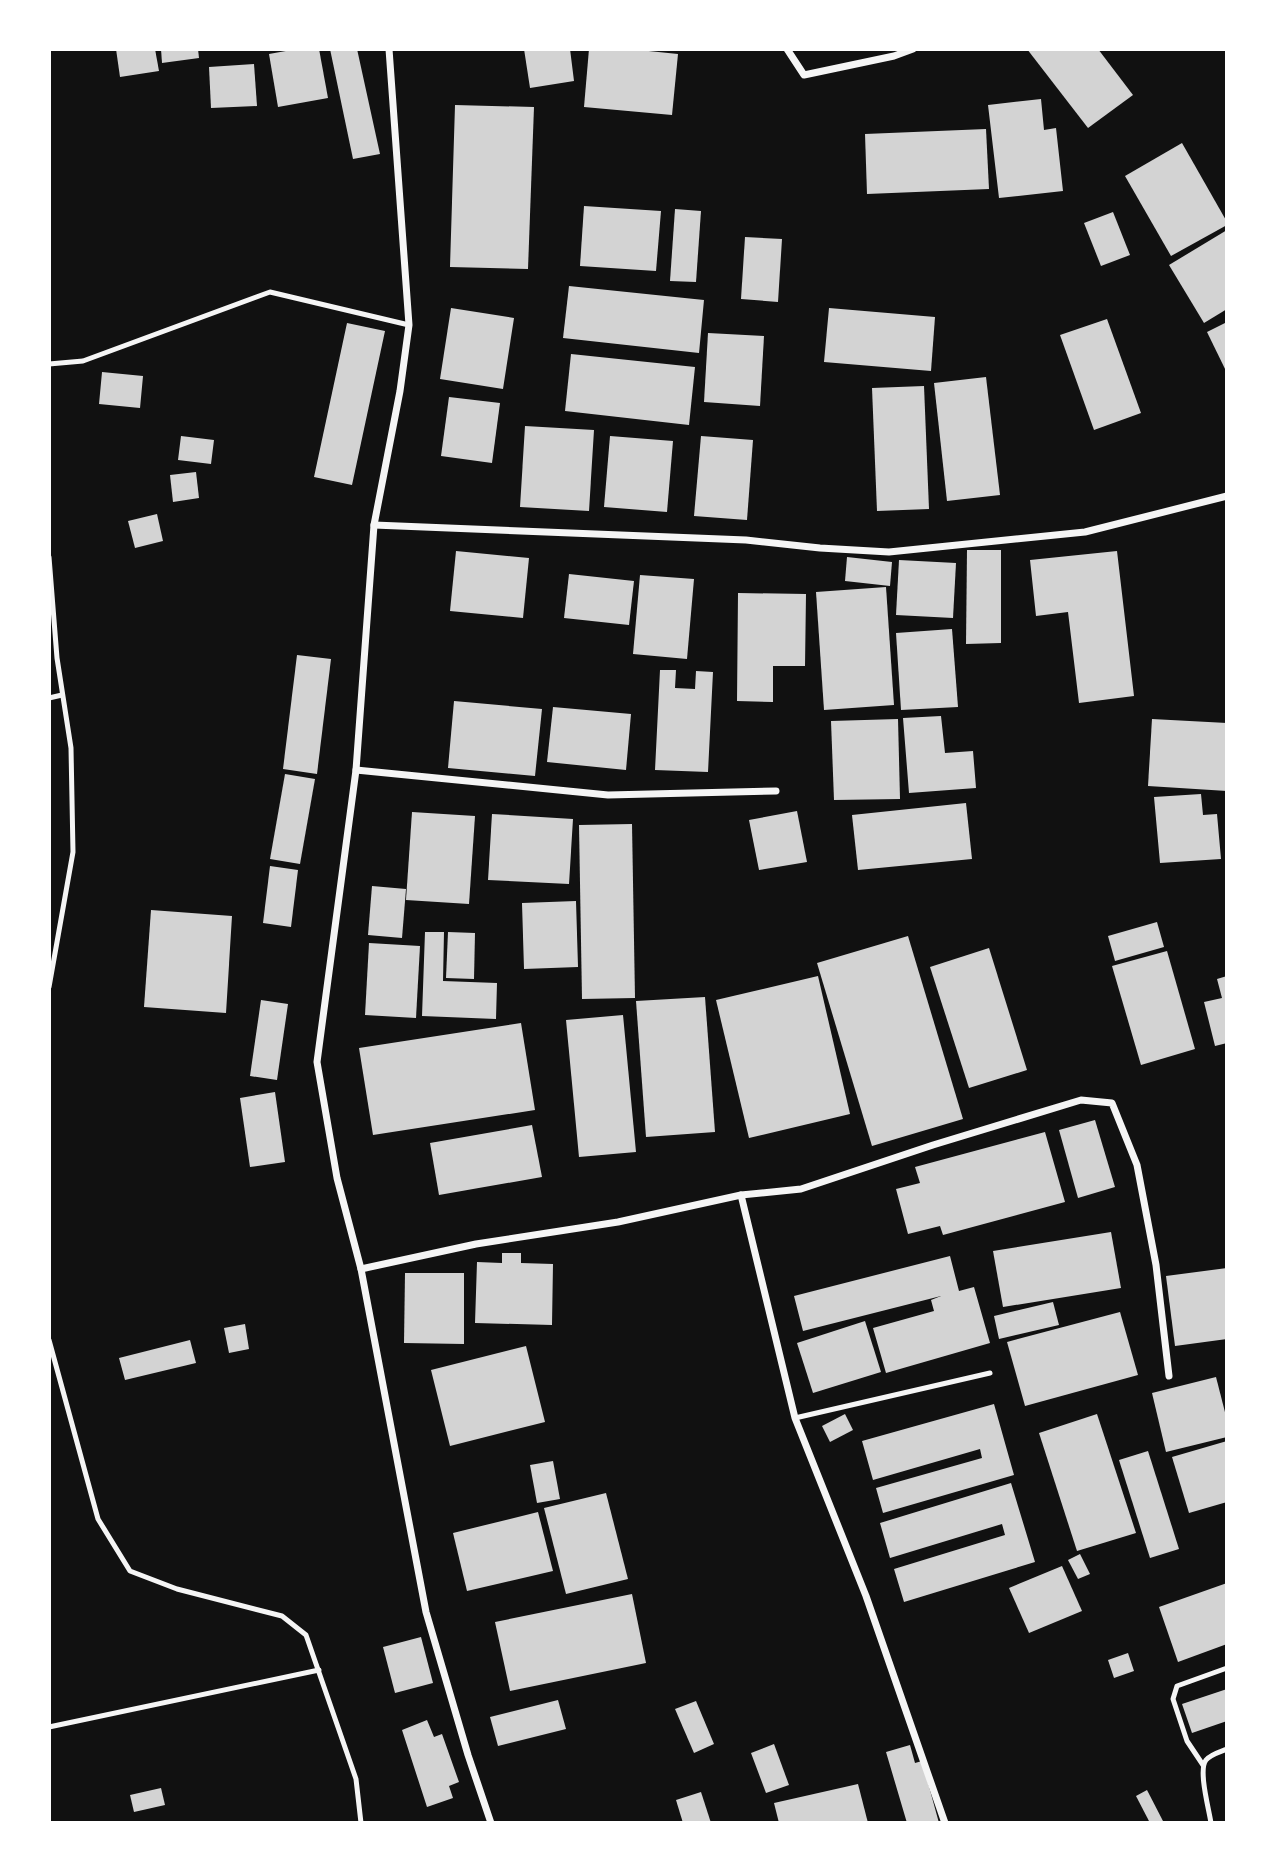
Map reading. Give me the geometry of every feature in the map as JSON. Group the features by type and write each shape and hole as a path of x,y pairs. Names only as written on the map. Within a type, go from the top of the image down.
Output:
{"street":[{"path":"389,49 409,325 400,391 374,525 356,770 317,1062 337,1178 361,1269 426,1612 491,1823"},
{"path":"787,49 804,75 894,56 913,49"},
{"path":"374,525 746,540 889,552 1085,532 1227,496"},
{"path":"356,770 608,795 776,790"},
{"path":"361,1269 476,1244 618,1222 741,1195 801,1189 1082,1100 1112,1102 1137,1165 1156,1265 1169,1376"},
{"path":"741,1195 795,1418 866,1595 944,1823"}],"lane":[{"path":"49,364 83,361 271,292 409,325"},
{"path":"49,557 57,658 71,748 73,852 49,987"},
{"path":"49,698 62,695"},
{"path":"49,1340 98,1519 130,1571 177,1589 282,1616 306,1635 356,1779 361,1823"},
{"path":"795,1418 990,1373"},
{"path":"1211,1823 1203,1765 1187,1741 1173,1699 1177,1686 1227,1668"},
{"path":"49,1727 319,1670"},
{"path":"1203,1765 1213,1754 1227,1749"}],"building":[{"path":"116,49 155,49 159,71 120,77"},
{"path":"161,49 198,49 199,58 162,63"},
{"path":"297,49 319,49 328,98 278,107 269,54"},
{"path":"330,49 357,49 380,154 353,159"},
{"path":"524,49 570,49 574,81 530,88"},
{"path":"589,49 629,49 678,54 672,115 584,107"},
{"path":"1027,49 1098,49 1133,95 1088,128"},
{"path":"254,64 257,106 211,108 209,67"},
{"path":"1041,99 1044,130 1056,128 1063,191 999,198 988,105"},
{"path":"455,105 534,107 528,269 450,267"},
{"path":"986,129 989,189 867,194 865,134"},
{"path":"1182,143 1227,225 1171,256 1125,176"},
{"path":"584,206 661,211 656,271 580,266"},
{"path":"675,209 701,211 696,282 670,281"},
{"path":"1113,212 1130,255 1101,266 1084,223"},
{"path":"1227,230 1227,309 1204,323 1169,265"},
{"path":"745,237 782,239 778,302 741,299"},
{"path":"569,286 704,300 699,353 563,338"},
{"path":"451,308 514,318 503,389 440,379"},
{"path":"829,308 935,317 931,371 824,362"},
{"path":"1107,319 1141,413 1094,430 1060,335"},
{"path":"1227,322 1227,373 1207,332"},
{"path":"347,323 385,331 352,485 314,477"},
{"path":"708,333 764,336 760,406 704,402"},
{"path":"571,354 695,367 689,425 565,411"},
{"path":"102,372 143,376 140,408 99,404"},
{"path":"986,377 1000,495 947,501 934,383"},
{"path":"924,386 929,509 877,511 872,388"},
{"path":"449,397 500,403 492,463 441,456"},
{"path":"525,426 594,430 589,511 520,507"},
{"path":"181,436 214,440 211,464 178,460"},
{"path":"610,436 673,441 667,512 604,507"},
{"path":"701,436 753,440 747,520 694,516"},
{"path":"196,472 199,498 173,502 170,475"},
{"path":"157,514 163,541 135,548 128,521"},
{"path":"967,550 1001,550 1001,643 966,644"},
{"path":"456,551 529,558 523,618 450,611"},
{"path":"1117,551 1134,696 1079,703 1068,612 1036,616 1030,560"},
{"path":"847,557 892,562 890,586 845,581"},
{"path":"899,560 956,563 953,618 896,615"},
{"path":"569,574 634,581 629,625 564,618"},
{"path":"640,575 694,579 687,659 633,654"},
{"path":"886,587 894,705 824,710 816,592"},
{"path":"738,593 806,594 805,666 773,666 773,702 737,701"},
{"path":"952,629 958,707 901,710 896,633"},
{"path":"297,655 331,659 317,774 283,769"},
{"path":"660,670 676,670 675,688 695,689 696,671 713,672 708,772 655,770"},
{"path":"454,701 542,709 535,776 448,768"},
{"path":"553,707 631,714 626,770 547,762"},
{"path":"941,716 945,753 973,751 976,788 909,793 903,718"},
{"path":"898,719 900,799 834,800 831,721"},
{"path":"1152,719 1227,723 1227,791 1148,786"},
{"path":"285,774 315,779 300,864 270,859"},
{"path":"1201,794 1203,815 1217,814 1221,859 1160,863 1154,797"},
{"path":"966,803 972,859 858,870 852,815"},
{"path":"797,811 807,862 759,870 749,820"},
{"path":"412,812 475,816 469,904 406,900"},
{"path":"492,814 573,819 569,884 488,880"},
{"path":"632,824 635,998 582,999 579,825"},
{"path":"270,866 298,870 291,927 263,923"},
{"path":"372,886 406,889 402,938 368,935"},
{"path":"576,901 578,967 524,969 522,903"},
{"path":"151,910 232,916 226,1013 144,1007"},
{"path":"1157,922 1164,947 1115,961 1108,936"},
{"path":"425,932 444,932 443,981 497,983 496,1019 422,1016"},
{"path":"448,932 475,933 474,979 446,978"},
{"path":"908,936 963,1119 872,1146 817,963"},
{"path":"369,943 420,946 416,1018 365,1015"},
{"path":"989,948 1027,1070 969,1088 930,967"},
{"path":"1167,951 1195,1049 1141,1065 1112,966"},
{"path":"818,976 850,1114 749,1138 716,1000"},
{"path":"1227,976 1227,1043 1215,1046 1204,1002 1222,998 1217,979"},
{"path":"705,997 715,1132 646,1137 636,1001"},
{"path":"261,1000 288,1004 277,1080 250,1076"},
{"path":"623,1015 636,1152 579,1157 566,1020"},
{"path":"521,1023 535,1110 373,1135 359,1048"},
{"path":"275,1092 285,1162 250,1167 240,1098"},
{"path":"1095,1120 1115,1187 1078,1198 1059,1130"},
{"path":"532,1125 542,1177 439,1195 430,1143"},
{"path":"1045,1132 1065,1202 943,1235 940,1226 908,1234 896,1189 920,1183 915,1167"},
{"path":"1111,1232 1121,1288 1003,1307 993,1251"},
{"path":"502,1253 521,1253 521,1263 553,1264 552,1325 475,1323 477,1262 502,1263"},
{"path":"950,1256 959,1291 974,1287 990,1343 886,1373 873,1328 934,1311 931,1300 941,1296 803,1331 794,1296"},
{"path":"1227,1268 1227,1339 1175,1346 1166,1276"},
{"path":"405,1273 464,1273 464,1344 404,1343"},
{"path":"1053,1302 1059,1325 999,1339 994,1316"},
{"path":"1120,1312 1138,1375 1025,1406 1007,1342"},
{"path":"865,1321 881,1372 813,1393 797,1343"},
{"path":"245,1324 249,1349 229,1353 224,1328"},
{"path":"190,1340 196,1363 125,1380 119,1358"},
{"path":"526,1346 545,1422 450,1446 431,1370"},
{"path":"1216,1377 1227,1420 1227,1437 1166,1452 1152,1393"},
{"path":"994,1404 1014,1475 883,1513 876,1488 982,1458 980,1449 873,1480 862,1441"},
{"path":"845,1414 853,1430 830,1442 822,1426"},
{"path":"1097,1414 1136,1533 1077,1551 1039,1433"},
{"path":"1227,1441 1227,1502 1189,1513 1172,1457"},
{"path":"1148,1451 1179,1549 1150,1558 1119,1460"},
{"path":"553,1461 560,1499 537,1503 530,1465"},
{"path":"1011,1483 1035,1562 904,1602 894,1569 1005,1535 1002,1524 890,1558 880,1523"},
{"path":"606,1493 628,1579 566,1594 544,1508"},
{"path":"538,1512 553,1571 467,1591 453,1533"},
{"path":"1080,1554 1090,1574 1078,1579 1068,1560"},
{"path":"1062,1566 1082,1611 1029,1633 1009,1588"},
{"path":"1227,1583 1227,1644 1178,1662 1159,1607"},
{"path":"632,1594 646,1663 510,1691 495,1622"},
{"path":"421,1637 433,1683 395,1693 383,1647"},
{"path":"1128,1653 1134,1671 1114,1678 1108,1660"},
{"path":"1227,1689 1227,1721 1192,1733 1182,1704"},
{"path":"558,1700 566,1729 498,1746 490,1717"},
{"path":"696,1701 714,1744 694,1753 675,1709"},
{"path":"427,1720 434,1737 442,1734 459,1782 449,1786 453,1798 427,1807 402,1730"},
{"path":"774,1744 789,1785 766,1793 751,1753"},
{"path":"910,1745 915,1763 922,1761 939,1823 907,1823 886,1752"},
{"path":"858,1784 868,1823 779,1823 774,1803"},
{"path":"161,1788 165,1805 134,1812 130,1795"},
{"path":"1147,1790 1164,1823 1150,1823 1136,1796"},
{"path":"701,1792 711,1823 683,1823 676,1800"}]}
